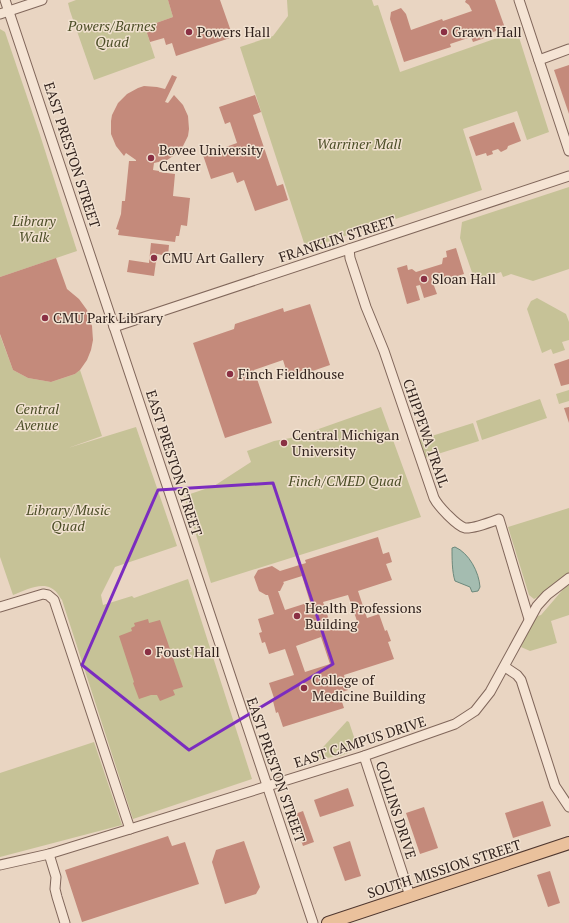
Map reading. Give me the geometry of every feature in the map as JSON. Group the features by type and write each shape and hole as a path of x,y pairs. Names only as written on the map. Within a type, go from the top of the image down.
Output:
{"main road":[{"name":"SOUTH MISSION STREET","path":"328,923 569,843"}],"street":[{"name":"EAST PRESTON STREET","path":"5,0 4,13 114,327 313,923"},
{"path":"4,13 42,0"},
{"path":"519,0 569,151"},
{"path":"539,60 569,50"},
{"name":"FRANKLIN STREET","path":"114,327 569,176"},
{"name":"CHIPPEWA TRAIL","path":"349,249 350,258 366,307 384,351 434,498 459,525 466,528 499,519 529,619"},
{"name":"EAST CAMPUS DRIVE","path":"0,864 49,854 130,829 364,756 432,733 462,721 475,711 486,698 505,667 529,619 540,602 569,578"},
{"path":"0,607 43,594 48,595 54,600 130,829"},
{"path":"505,667 517,675 521,680 555,786 569,807"},
{"name":"COLLINS DRIVE","path":"364,756 410,896"},
{"path":"49,854 56,877 55,889 65,923"}],"highlighted area":[{"path":"273,483 333,664 189,750 82,665 158,490"}],"green space":[{"name":"Powers/Barnes Quad","path":"76,0 168,0 173,17 145,27 155,58 94,80 68,3"},
{"name":"Warriner Mall","path":"287,0 372,0 374,6 378,5 400,72 517,31 549,132 527,140 517,111 463,129 482,190 306,249 240,47 273,36 288,16"},
{"name":"Library Walk","path":"0,29 5,32 77,251 0,277"},
{"path":"569,187 569,269 533,281 511,274 503,277 501,272 475,281 460,238 462,222"},
{"path":"537,298 566,314 569,322 569,340 562,342 565,350 553,354 551,349 542,353 527,309 531,301"},
{"path":"0,335 13,370 28,378 51,382 75,374 80,370 102,436 68,448 136,427 177,546 115,567 101,595 103,605 132,596 134,598 188,579 252,779 133,819 62,600 54,590 47,586 32,588 13,595 0,557"},
{"path":"569,390 569,401 559,404 556,394"},
{"path":"540,399 547,418 482,440 476,421"},
{"name":"Finch/CMED Quad","path":"381,407 421,517 211,583 184,496 214,486 251,462 247,451 274,441 296,437"},
{"path":"473,423 479,441 425,458 419,440"},
{"path":"569,508 569,581 534,599 529,595 508,527"},
{"path":"569,585 569,615 551,621 557,643 530,651 521,647 534,617 541,615 566,586"},
{"path":"347,721 349,722 358,749 340,756 313,760 314,757"},
{"path":"94,742 122,825 0,857 0,773"}],"shaded area":[{"path":"455,547 469,558 475,569 478,575 480,587 478,591 472,592 470,587 455,581 452,548"}],"building":[{"name":"Powers Hall","path":"168,0 220,0 233,37 176,56 172,43 166,45 164,38 150,42 145,27 173,17"},
{"name":"Grawn Hall","path":"466,0 495,0 505,28 487,34 488,37 473,42 471,37 450,44 451,47 404,62 390,19 391,12 401,8 406,14 411,30 442,19 443,21 472,11 469,5 465,2"},
{"path":"569,65 569,114 554,70"},
{"name":"Bovee University Center","path":"172,75 177,77 165,102 168,103 174,95 183,105 188,116 188,136 178,153 167,160 154,163 153,170 175,174 173,196 190,198 187,226 181,225 179,236 176,236 175,242 118,235 119,230 116,229 121,214 122,201 125,201 129,161 136,160 126,153 124,156 116,146 111,134 112,115 118,103 127,94 144,86 165,89"},
{"path":"255,95 261,112 253,115 277,186 283,184 288,200 255,211 244,180 237,183 233,172 211,179 203,155 237,143 230,122 225,124 219,107"},
{"path":"514,122 521,141 508,146 507,149 501,152 498,149 492,151 493,154 487,156 486,153 476,156 469,137"},
{"name":"CMU Art Gallery","path":"151,243 169,245 168,256 157,254 154,276 127,272 129,260 149,263"},
{"name":"Sloan Hall","path":"456,248 464,274 433,283 437,294 424,298 420,285 416,286 420,300 407,304 397,268 407,265 408,270 412,269 416,272 442,264 443,258 447,257 446,251"},
{"name":"CMU Park Library","path":"56,258 67,289 79,299 87,310 92,326 93,340 87,360 80,370 75,374 51,382 28,378 13,370 0,334 0,277"},
{"name":"Finch Fieldhouse","path":"310,304 330,365 289,379 283,360 254,370 272,423 225,438 193,343 234,329 235,324 283,308 284,312"},
{"path":"569,359 569,384 561,386 554,364"},
{"path":"569,407 569,423 564,408"},
{"name":"Health Professions Building","path":"378,537 383,554 389,552 392,562 386,564 392,580 358,591 367,618 379,614 385,631 387,630 391,641 388,642 394,659 344,675 348,690 339,693 344,708 283,727 278,712 276,713 273,701 275,701 269,683 294,675 285,649 269,654 265,642 262,643 259,633 262,632 258,619 274,614 268,595 259,591 254,577 258,570 272,566 280,571 306,563 305,560","holes":["302,576 310,602 285,610 278,591 280,591 284,583 283,582","348,595 357,621 332,629 323,602","321,637 330,664 305,672 296,646"]},
{"name":"Foust Hall","path":"148,619 149,623 160,620 183,687 173,690 175,695 160,701 157,695 151,695 139,699 119,636 132,631 131,628 135,626 134,623"},
{"path":"348,788 354,806 320,817 314,800"},
{"path":"543,801 551,826 513,838 505,813"},
{"path":"424,807 438,848 420,854 406,813"},
{"path":"303,811 314,842 303,846 292,815"},
{"path":"168,836 172,846 185,842 199,884 82,922 65,870"},
{"path":"244,841 260,887 256,894 225,904 212,862 216,850"},
{"path":"350,841 361,876 345,881 333,847"},
{"path":"550,871 560,903 548,907 537,875"}],"place":[{"name":"Powers Hall","path":"189,32"},
{"name":"Grawn Hall","path":"444,32"},
{"name":"Bovee University Center","path":"151,158"},
{"name":"CMU Art Gallery","path":"154,258"},
{"name":"Sloan Hall","path":"424,279"},
{"name":"CMU Park Library","path":"45,318"},
{"name":"Finch Fieldhouse","path":"230,374"},
{"name":"Central Michigan University","path":"284,443"},
{"name":"Health Professions Building","path":"297,616"},
{"name":"Foust Hall","path":"148,652"},
{"name":"College of Medicine Building","path":"304,688"}],"park label":[{"name":"Central Avenue","path":"37,418"},
{"name":"Library/Music Quad","path":"68,518"}]}
